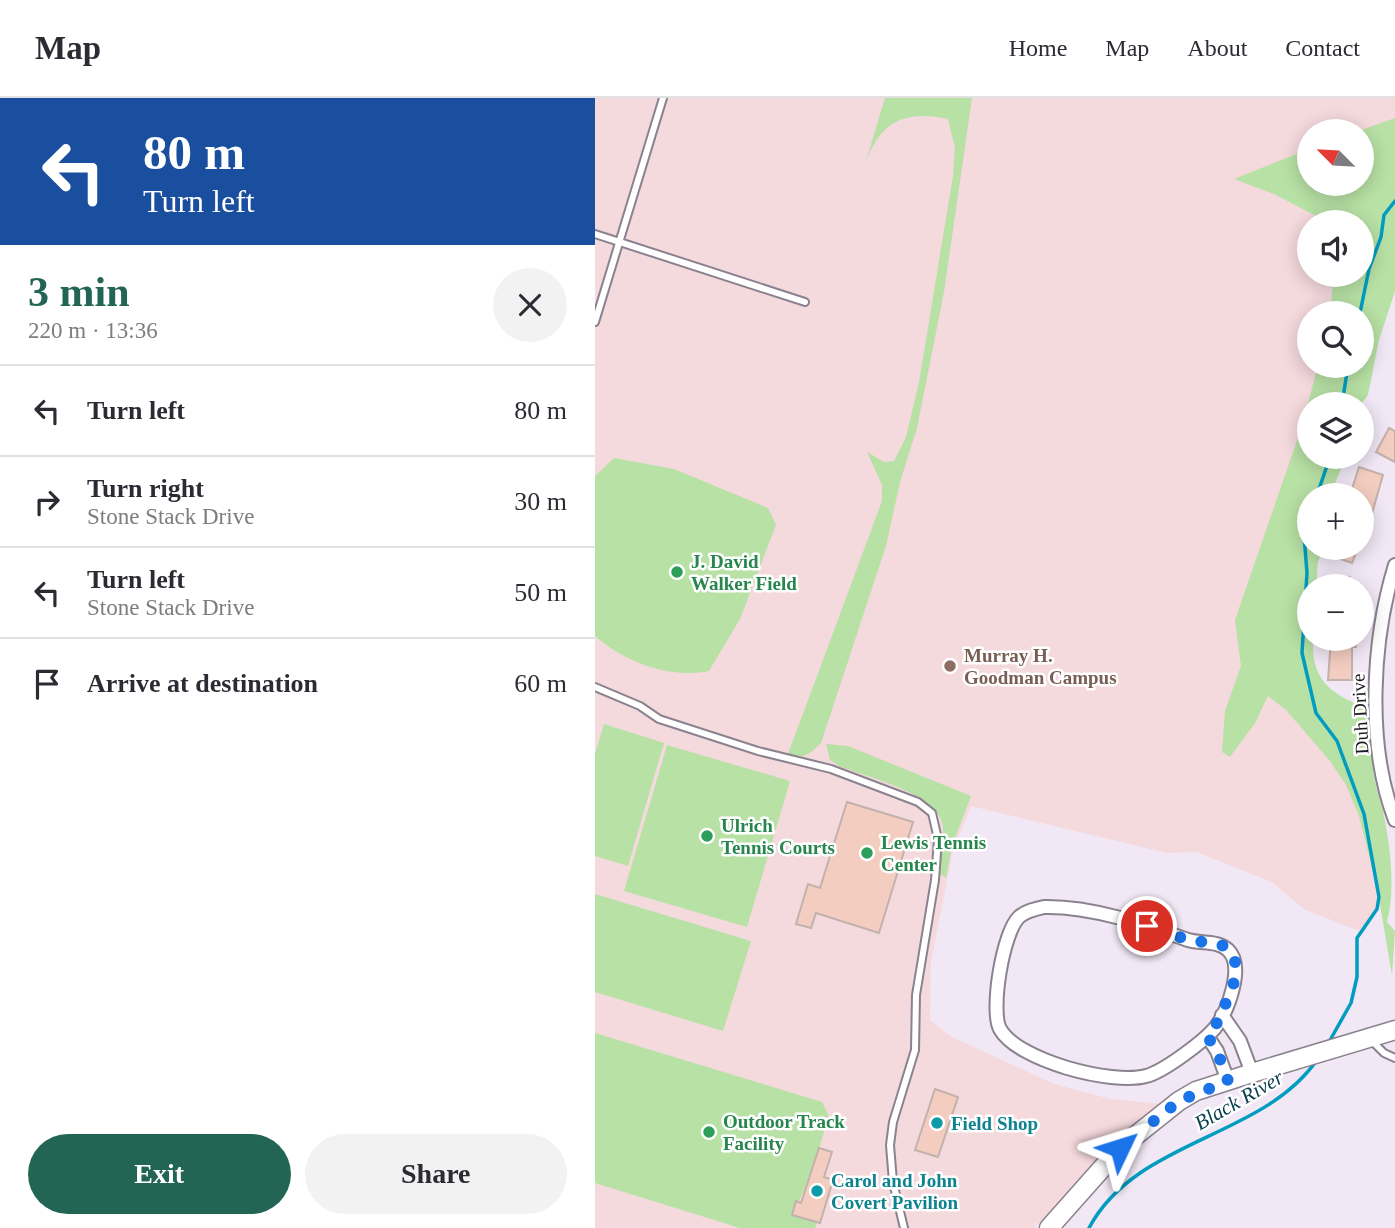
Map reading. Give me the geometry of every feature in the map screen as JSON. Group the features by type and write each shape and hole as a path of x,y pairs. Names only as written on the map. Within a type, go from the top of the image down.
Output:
{"street":[{"name":"Duh Drive","path":"1395,565 1382,621 1376,668 1381,761 1395,820"},
{"path":"1058,906 1147,926 1190,941 1216,943 1226,947 1235,958 1237,972 1222,1014 1207,1036 1149,1076 1127,1080 1026,1053 1002,1032 996,1021 999,983 1013,925 1030,910 1058,906"},
{"path":"1222,1014 1240,1041 1252,1073"},
{"path":"1049,1228 1120,1148 1151,1122 1196,1091 1395,1030"},
{"path":"1207,1036 1217,1051 1228,1081"}],"lane":[{"path":"595,322 663,98"},
{"path":"595,234 805,302"},
{"path":"595,687 640,706 659,719 758,751 831,769 918,802 932,813 938,839 935,880 916,995 915,1050 893,1122 890,1144 893,1182 904,1228"},
{"path":"1370,1038 1384,1053 1395,1058"}],"shaded area":[{"name":"Murray H. Goodman Campus","path":"595,98 1395,98 1395,201 1374,268 1374,210 1297,210 1297,287 1368,287 1364,301 1297,301 1297,378 1336,378 1321,392 1297,392 1297,469 1309,469 1309,483 1297,483 1297,560 1306,560 1306,574 1297,574 1297,651 1302,651 1364,814 1379,897 1377,909 1359,931 1304,909 1272,882 1197,852 1167,853 971,806 953,850 931,962 930,1020 950,1036 1054,1084 1110,1099 1161,1104 1118,1142 1034,1228 595,1228"}],"green space":[{"path":"885,98 972,98 944,292 917,428 900,482 886,546 821,743 806,755 798,756 788,754 882,501 882,485 867,452 884,462 894,461 906,437 919,382 953,176 955,148 948,119 919,116 896,122 879,138 865,164"},
{"path":"1395,118 1395,291 1374,365 1374,301 1331,301 1333,287 1374,287 1374,210 1305,210 1274,194 1234,179 1297,154 1297,196 1374,196 1374,126"},
{"path":"1315,378 1371,378 1369,392 1311,392"},
{"path":"1297,441 1297,469 1341,469 1335,483 1297,483 1297,560 1319,560 1317,574 1297,574 1297,651 1313,651 1320,677 1327,685 1344,698 1368,709 1374,775 1385,821 1390,859 1391,898 1387,922 1395,931 1392,975 1377,887 1359,816 1346,785 1330,761 1286,710 1268,696 1255,723 1230,757 1222,752 1225,711 1241,666 1235,620"},
{"name":"J. David Walker Field","path":"614,458 674,469 768,508 776,525 740,619 709,671 679,673 648,666 620,654 595,636 595,476"},
{"path":"604,724 664,743 628,866 595,856 595,754"},
{"path":"826,744 848,746 971,796 952,846 946,878 936,871 943,834 942,822 937,812 913,794 839,766 830,760"},
{"name":"Ulrich Tennis Courts","path":"667,745 790,781 747,927 624,891"},
{"path":"595,894 751,941 723,1031 595,992"},
{"name":"Outdoor Track Facility","path":"595,1033 822,1102 829,1116 811,1174 793,1215 817,1222 815,1228 740,1228 595,1183"}],"building":[{"path":"1389,428 1395,431 1395,462 1376,452"},
{"path":"1358,469 1383,475 1374,506 1374,483 1354,483"},
{"path":"1330,651 1352,651 1352,680 1328,680"},
{"name":"Lewis Tennis Center","path":"847,802 913,822 879,933 816,913 811,928 796,924 808,884 820,888"},
{"name":"Field Shop","path":"935,1089 958,1097 938,1157 915,1150"},
{"name":"Carol and John Covert Pavilion","path":"819,1148 832,1152 824,1177 833,1180 820,1223 792,1215 796,1201 801,1203"}],"waterway":[{"name":"Black River","path":"1362,301 1369,269 1381,237 1384,215 1395,201"},
{"name":"Black River","path":"1344,392 1346,378"},
{"name":"Black River","path":"1321,483 1326,469"},
{"name":"Black River","path":"1306,560 1302,653 1316,713 1337,741 1364,814 1379,897 1377,909 1357,938 1357,977 1351,1003 1329,1042"},
{"name":"Black River","path":"1089,1228 1110,1198 1137,1175 1265,1107 1293,1086 1317,1060"}],"place":[{"name":"J. David Walker Field","path":"677,572"},
{"name":"Murray H. Goodman Campus","path":"950,666"},
{"name":"Ulrich Tennis Courts","path":"707,836"},
{"name":"Lewis Tennis Center","path":"867,853"},
{"name":"Field Shop","path":"937,1123"},
{"name":"Outdoor Track Facility","path":"709,1132"},
{"name":"Carol and John Covert Pavilion","path":"817,1191"}],"route":[{"path":"1120,1148 1179,1101 1196,1091 1228,1081 1217,1051 1207,1036 1216,1026 1234,985 1237,972 1235,958 1226,947 1216,943 1190,941 1147,926"}]}
